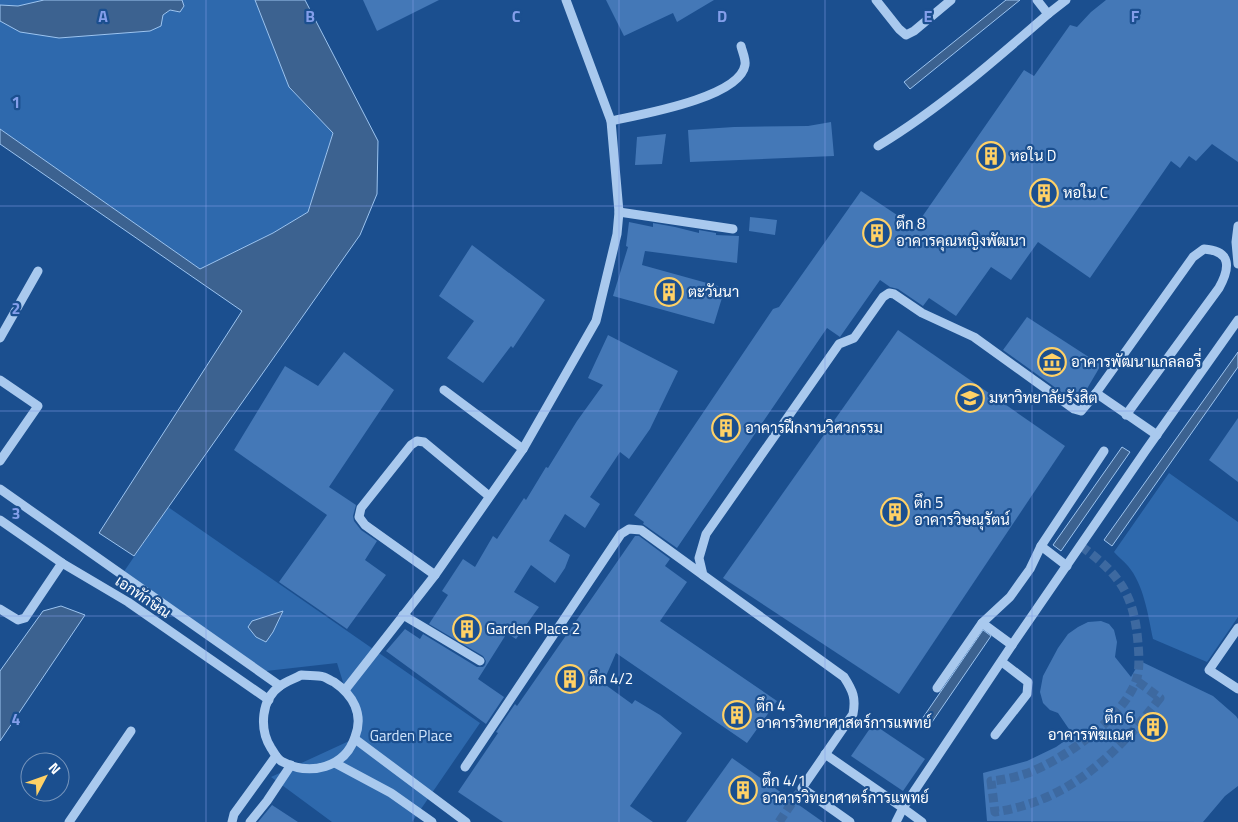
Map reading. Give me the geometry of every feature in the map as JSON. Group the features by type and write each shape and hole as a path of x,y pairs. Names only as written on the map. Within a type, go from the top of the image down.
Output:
{"street":[{"path":"345,690 435,575 522,449 596,321 616,234 618,212 611,121 566,0"},
{"path":"876,0 906,35 914,31 951,0"},
{"path":"878,146 911,126 942,103 1066,0"},
{"path":"1039,2 1048,14"},
{"path":"611,121 692,102 728,86 735,81 745,64 741,46"},
{"path":"618,212 733,229"},
{"path":"1238,226 1236,242 1238,264"},
{"path":"704,575 699,558 706,534 838,344 854,338 883,297 890,293 922,313 974,337 1074,409 1081,412 1193,257 1204,249 1218,252 1226,262 1228,269 1226,276 1126,415"},
{"path":"0,338 38,271"},
{"path":"896,822 903,808 1012,645 1156,435 1238,320"},
{"path":"0,380 38,406 0,461"},
{"path":"444,390 522,449"},
{"path":"1096,393 1156,435"},
{"path":"435,575 364,524 359,517 361,508 411,445 417,441 424,442 490,496"},
{"path":"937,688 982,623 1010,597 1030,568 1041,546 1104,451"},
{"path":"0,490 280,686"},
{"name":"เอกทักษิณ","path":"0,520 62,563 128,602 269,700"},
{"path":"465,767 621,534 630,528 641,530 844,677 852,689 855,702 853,714 802,788 850,822"},
{"path":"1041,546 1067,566"},
{"path":"0,609 18,620 25,618 62,563"},
{"path":"403,615 480,661"},
{"path":"982,623 1012,645"},
{"path":"1238,628 1209,670 1238,689"},
{"path":"995,735 1027,694 1028,682 1002,662"},
{"path":"301,676 309,676 325,677 345,690 351,697 358,722 355,739 347,753 335,763 320,769 304,769 282,762 268,742 264,728 264,713 269,700 280,686 301,676"},
{"path":"69,822 131,731"},
{"path":"355,739 466,822"},
{"path":"825,754 922,822"},
{"path":"232,822 234,814 276,756"},
{"path":"335,763 391,793 432,822"},
{"path":"250,822 267,801 291,765"}],"green space":[{"path":"0,0 255,0 289,87 333,132 308,212 273,233 200,269 0,129"},
{"path":"1169,473 1238,522 1238,617 1207,662 1153,639 1145,601 1138,582 1128,566 1114,552"},
{"name":"Garden Place","path":"168,507 480,723 412,822 332,822 271,777 360,736 337,663 266,671 123,573"}],"shaded area":[{"path":"44,0 182,0 184,6 180,12 170,10 163,15 161,26 150,31 59,38 20,32 0,21 0,5 18,6"},
{"path":"255,0 305,0 378,141 377,194 360,235 134,556 99,533 242,311 0,144 0,129 200,269 273,233 308,212 333,133 289,87"},
{"path":"1006,0 1020,0 910,89 904,82"},
{"path":"1238,352 1238,367 1112,546 1104,540"},
{"path":"1122,447 1130,452 1061,551 1053,545"},
{"path":"61,606 85,615 0,741 0,671 43,611"},
{"path":"283,611 266,642 256,637 248,627 252,621"},
{"path":"983,630 991,636 930,725 922,719"}],"building":[{"path":"363,0 439,0 377,31"},
{"path":"606,0 714,0 677,22 673,13 624,36"},
{"path":"1106,0 1238,0 1238,162 1212,144 1196,161 1189,156 1180,168 1171,161 1090,278 1038,242 1011,280 991,267 956,316 929,298 923,306 898,289 890,287 880,280 840,337 827,328 677,548 643,524 644,522 634,515 773,309 779,307 861,191 915,227 1024,70 1034,76 1070,25 1077,27"},
{"path":"831,122 834,156 690,162 688,130 808,126"},
{"path":"666,134 662,164 635,165 637,137"},
{"path":"750,217 777,220 775,235 749,231"},
{"path":"629,222 653,227 653,223 699,233 699,230 716,233 716,235 739,236 737,263 645,251 642,265 725,288 714,324 613,296 628,247 626,246"},
{"path":"472,245 545,300 513,348 511,346 483,383 447,358 474,321 439,296"},
{"name":"อาคารพัฒนาแกลลอรี่","path":"1027,317 1101,365 1078,404 1003,350"},
{"name":"ตึก 5 อาคารวิษณุรัตน์","path":"898,330 1065,446 899,694 723,578"},
{"path":"608,335 678,371 650,429 629,459 620,452 590,497 600,504 585,528 565,514 549,541 570,555 565,568 555,583 531,565 514,592 539,607 516,639 507,633 478,679 504,697 486,724 386,651 405,629 420,639 423,634 477,667 485,665 486,661 483,656 429,624 448,595 442,591 463,559 475,567 493,536 497,539 524,498 526,500 546,467 548,468 577,421 603,385 588,378"},
{"path":"344,352 394,390 329,487 356,505 353,516 354,521 361,530 377,541 365,560 386,575 347,629 279,582 327,515 234,450 285,366 318,386"},
{"path":"1238,418 1238,482 1209,460"},
{"path":"635,536 639,536 670,559 665,566 687,582 660,621 777,701 747,743 616,653 603,683 632,704 635,700 660,715 682,733 630,806 653,822 503,822 458,792 515,704 517,706"},
{"name":"ตึก 6 อาคารพิฆเณศ","path":"1101,621 1109,624 1114,630 1117,642 1115,657 1131,677 1140,661 1213,696 1236,716 1238,719 1238,786 1225,796 1203,822 987,821 983,773 1027,761 1056,747 1073,735 1058,713 1050,710 1043,703 1040,692 1043,676 1068,634 1088,622"},
{"path":"873,724 925,759 903,791 851,756"},
{"name":"ตึก 4/1 อาคารวิทยาศาตร์การแพทย์","path":"732,758 823,822 686,822"},
{"path":"272,805 298,822 258,822"}],"tunnel":[{"path":"1081,546 1106,566 1123,587 1128,598 1133,611 1138,643 1139,667 1136,681 1129,695 1118,709 1105,723 1074,748 1028,773 991,781 995,812 1046,798 1089,772 1108,756 1160,698 1137,681"},
{"path":"779,822 802,788"}],"place":[{"name":"หอใน D","path":"991,156"},
{"name":"หอใน C","path":"1044,193"},
{"name":"ตึก 8 อาคารคุณหญิงพัฒนา","path":"877,233"},
{"name":"ตะวันนา","path":"669,292"},
{"name":"อาคารพัฒนาแกลลอรี่","path":"1052,362"},
{"name":"มหาวิทยาลัยรังสิต","path":"970,398"},
{"name":"อาคารฝึกงานวิศวกรรม","path":"726,428"},
{"name":"ตึก 5 อาคารวิษณุรัตน์","path":"895,512"},
{"name":"Garden Place 2","path":"467,629"},
{"name":"ตึก 4/2","path":"570,679"},
{"name":"ตึก 4 อาคารวิทยาศาสตร์การแพทย์","path":"737,715"},
{"name":"ตึก 6 อาคารพิฆเณศ","path":"1153,727"},
{"name":"ตึก 4/1 อาคารวิทยาศาตร์การแพทย์","path":"743,790"}]}
